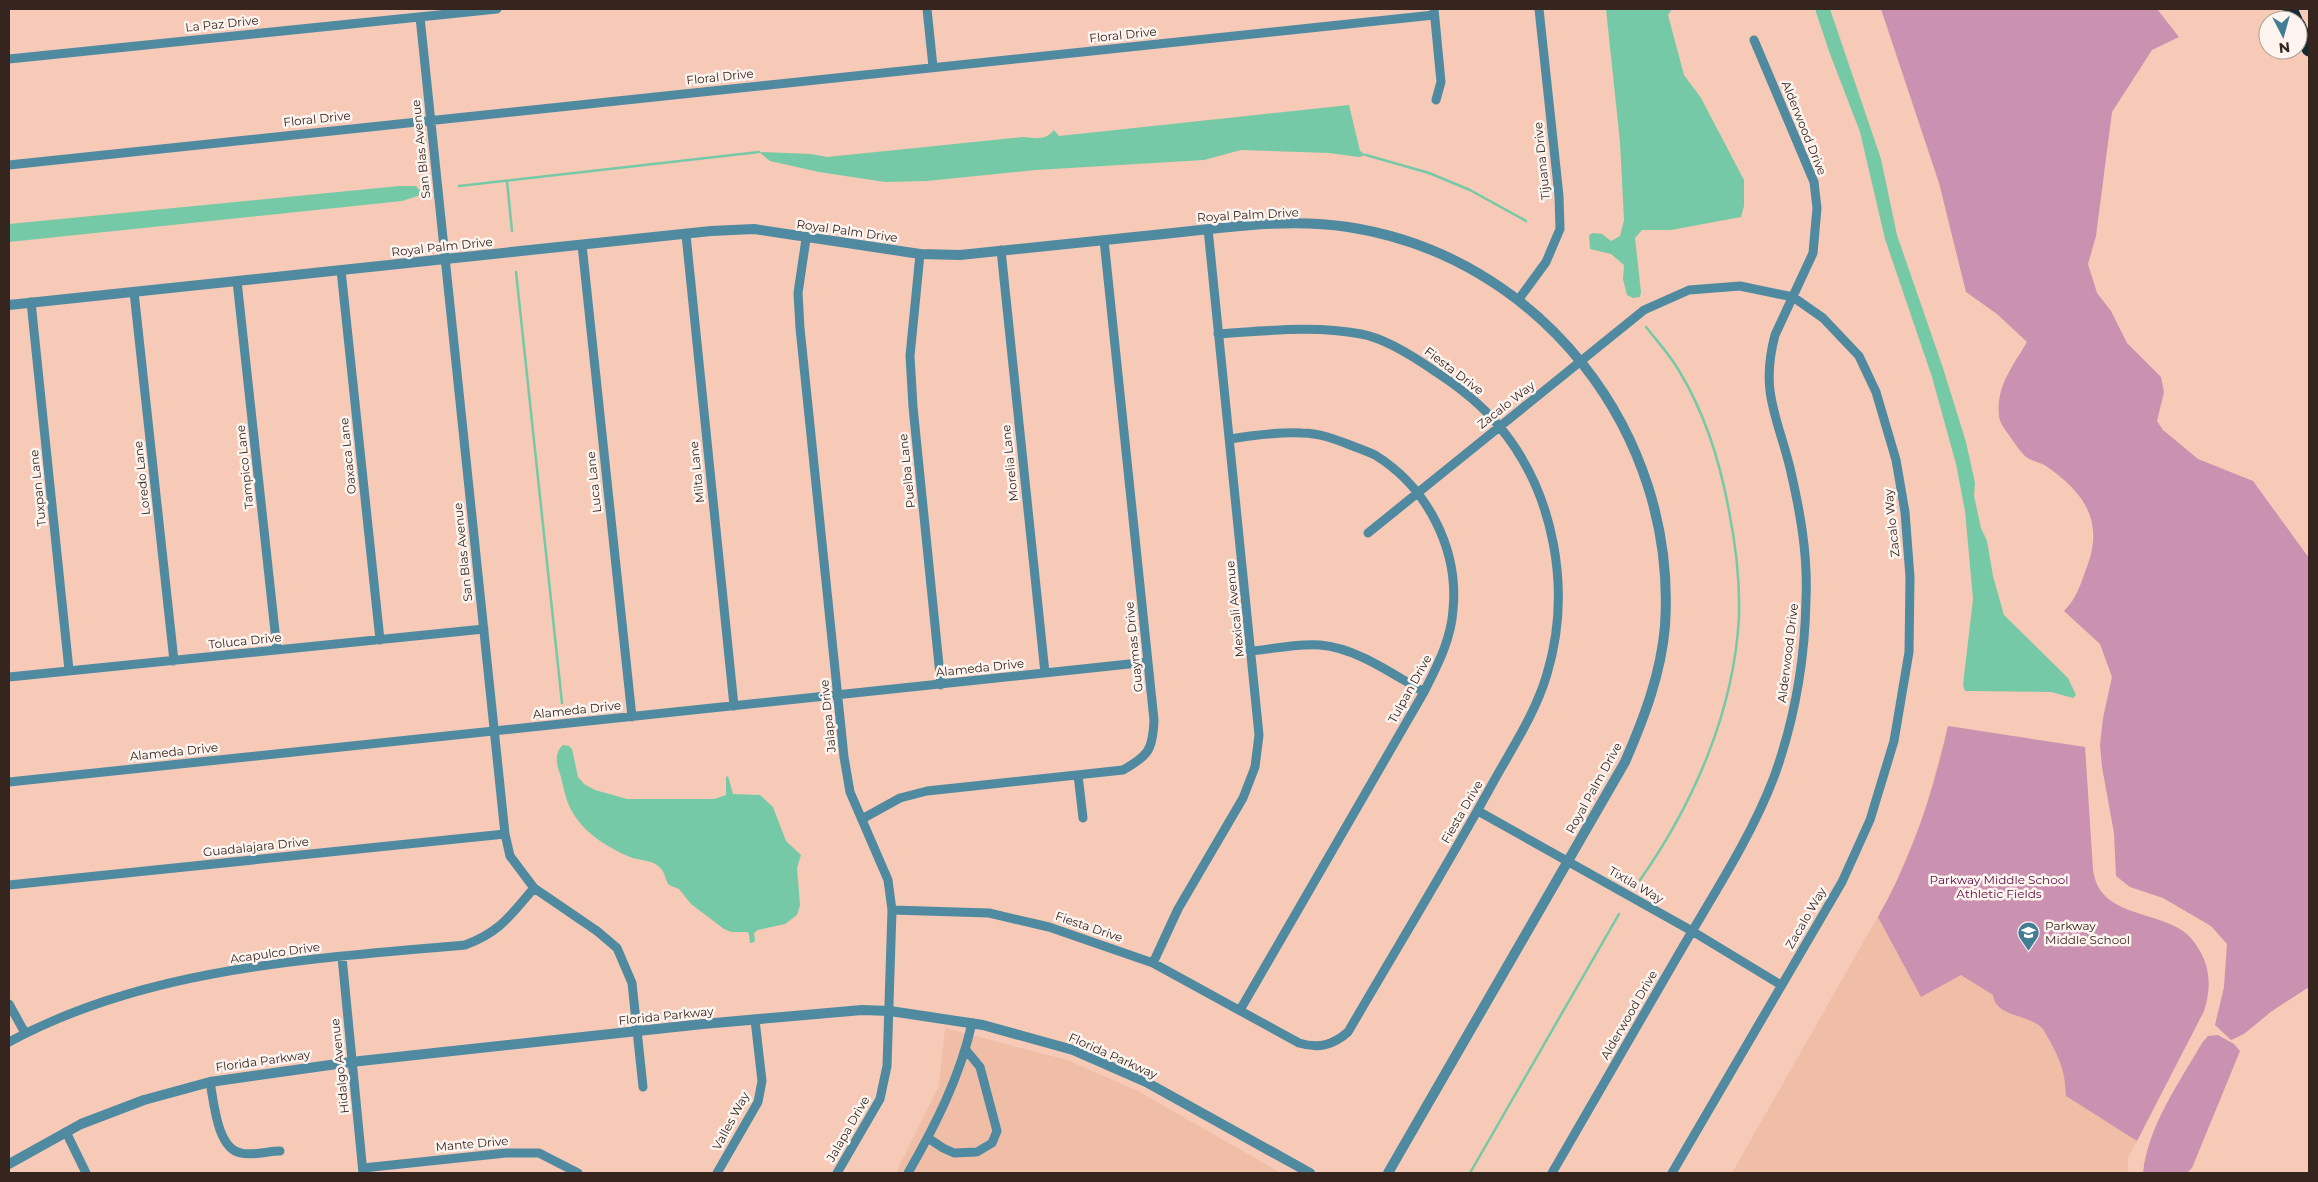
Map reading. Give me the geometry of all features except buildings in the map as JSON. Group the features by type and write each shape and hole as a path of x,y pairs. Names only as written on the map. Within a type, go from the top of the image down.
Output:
{"street":[{"name":"La Paz Drive","path":"9,59 497,9"},
{"path":"927,9 933,67"},
{"name":"Tijuana Drive","path":"1519,298 1546,262 1560,229 1559,196 1539,9"},
{"path":"1434,12 1441,82 1436,100"},
{"name":"Floral Drive","path":"9,165 1434,12"},
{"name":"San Blas Avenue","path":"420,16 505,834 510,856 534,888 597,931 617,948 632,983 643,1087"},
{"name":"Alderwood Drive","path":"1552,1173 1744,842 1761,807 1779,761 1796,701 1805,636 1806,596 1803,537 1791,473 1775,420 1769,385 1775,335 1812,253 1817,208 1814,182 1754,40"},
{"name":"Royal Palm Drive","path":"9,305 711,231 754,229 920,254 960,255 1208,229 1291,223 1346,226 1390,235 1434,251 1472,270 1519,298 1550,326 1582,361 1621,420 1649,485 1660,533 1665,575 1664,626 1660,663 1649,702 1625,762 1388,1173"},
{"name":"Mexicali Avenue","path":"1153,963 1178,909 1244,798 1255,768 1259,735 1208,229"},
{"name":"Milta Lane","path":"686,235 734,706"},
{"name":"Jalapa Drive","path":"806,238 798,293 800,328 838,695 850,792 888,880 892,910 887,1066 880,1099 836,1173"},
{"name":"Guaymas Drive","path":"862,819 900,798 928,791 1123,770 1142,759 1153,740 1154,720 1104,240"},
{"name":"Luca Lane","path":"582,245 632,717"},
{"name":"Morelia Lane","path":"1001,250 1045,673"},
{"name":"Puelba Lane","path":"920,254 910,356 913,407 941,684"},
{"name":"Oaxaca Lane","path":"341,270 380,640"},
{"name":"Tampico Lane","path":"237,281 277,650"},
{"name":"Zacalo Way","path":"1368,532 1644,310 1689,290 1740,286 1793,296 1823,318 1859,356 1876,392 1896,460 1905,512 1910,578 1908,652 1894,741 1870,820 1842,882 1672,1173"},
{"name":"Loredo Lane","path":"134,292 174,661"},
{"name":"Tuxpan Lane","path":"31,302 69,670"},
{"name":"Fiesta Drive","path":"892,910 989,913 1049,927 1153,963 1300,1043 1317,1046 1333,1043 1348,1032 1478,811 1541,692 1554,646 1558,602 1557,564 1539,492 1516,450 1500,426 1461,389 1412,355 1363,334 1305,328 1218,334"},
{"name":"Tulpan Drive","path":"1230,439 1261,434 1303,433 1330,437 1374,455 1404,477 1437,522 1450,556 1454,584 1454,610 1447,640 1442,656 1424,692 1240,1010"},
{"name":"Toluca Drive","path":"9,677 484,629"},
{"path":"1251,651 1308,644 1335,647 1358,656 1424,692"},
{"name":"Alameda Drive","path":"9,782 1148,662"},
{"path":"1078,775 1083,818"},
{"name":"Tixtla Way","path":"1478,811 1692,931 1781,985"},
{"name":"Guadalajara Drive","path":"9,884 505,834"},
{"name":"Acapulco Drive","path":"9,1042 25,1033 102,1002 184,979 258,966 465,945 485,937 503,925 534,888"},
{"name":"Hidalgo Avenue","path":"342,957 363,1171"},
{"path":"9,1004 25,1033"},
{"name":"Florida Parkway","path":"9,1164 66,1132 144,1100 210,1082 351,1062 702,1024 862,1010 890,1011 972,1023 1082,1054 1146,1082 1310,1173"},
{"name":"Valles Way","path":"717,1173 758,1102 762,1080 755,1020"},
{"path":"908,1173 928,1138 966,1050 972,1023"},
{"path":"928,1138 954,1153 977,1152 992,1143 997,1131 980,1067 966,1050"},
{"path":"210,1082 220,1132 229,1148 241,1154 280,1151"},
{"path":"66,1132 86,1173"},
{"name":"Mante Drive","path":"363,1171 506,1153 538,1153 578,1173"}],"shaded area":[{"path":"1606,9 1672,9 1668,15 1684,75 1701,98 1744,180 1744,206 1741,217 1671,230 1642,230 1635,238 1641,292 1640,297 1633,298 1627,295 1623,279 1624,265 1611,254 1590,249 1589,235 1593,233 1602,234 1611,241 1620,236 1624,220 1620,142"},
{"path":"1815,9 1830,9 1881,159 1897,235 1943,368 1966,442 1975,483 1974,496 1981,528 1987,541 1993,576 2004,615 2068,678 2076,695 2073,698 2051,692 1965,691 1963,685 1973,599 1965,511 1956,464 1932,377 1885,239 1860,132"},
{"path":"1349,105 1360,151 1366,155 1359,157 1329,153 1241,150 1204,160 1036,170 927,181 885,182 819,172 770,161 759,152 811,154 827,157 1023,137 1040,138 1051,134 1054,130 1059,136"},
{"path":"399,186 416,186 421,192 418,196 402,201 9,242 9,224"},
{"name":"Parkway Middle School","path":"1948,726 2085,747 2093,870 2098,888 2117,905 2181,930 2198,948 2205,963 2209,987 2204,1011 2128,1158 2128,1173 1732,1173 1893,890 1924,814"},
{"path":"563,745 569,746 572,749 578,777 584,784 595,790 627,799 714,799 726,795 726,777 728,776 733,794 760,795 773,807 786,841 801,855 797,868 800,905 797,915 785,924 758,930 754,933 755,941 750,943 747,932 731,932 724,929 691,904 679,889 669,885 661,868 648,861 630,857 591,834 578,821 567,800 557,760 558,752"},
{"path":"945,1028 1067,1060 1138,1091 1281,1173 896,1173 939,1086"}],"green space":[{"path":"1881,9 2157,9 2179,37 2152,50 2112,112 2096,236 2088,264 2097,293 2111,311 2127,343 2161,377 2164,392 2157,421 2163,430 2198,459 2253,481 2309,558 2309,987 2272,1011 2244,1034 2231,1040 2215,1025 2224,987 2227,944 2211,926 2163,898 2130,887 2116,876 2114,833 2100,745 2103,718 2112,677 2100,644 2064,611 2076,595 2088,564 2092,548 2093,533 2091,520 2079,496 2070,486 2046,466 2025,456 2001,423 1999,405 2003,385 2027,342 1997,314 1966,292 1939,183"},
{"name":"Parkway Middle School Athletic Fields","path":"1948,726 2085,747 2093,870 2097,885 2105,896 2116,904 2170,924 2183,931 2199,949 2207,968 2209,981 2204,1011 2137,1141 2066,1096 2065,1080 2060,1061 2044,1031 2036,1023 2006,1011 1995,1002 1993,995 1961,975 1921,997 1878,917 1901,871 1920,824 1936,776"},
{"path":"2218,1035 2234,1044 2240,1051 2192,1168 2187,1173 2143,1173 2151,1138 2166,1105 2202,1043 2208,1036"}],"waterway":[{"path":"459,186 759,152"},
{"path":"1366,155 1429,173 1470,190 1526,221"},
{"path":"507,181 512,231"},
{"path":"516,272 562,703"},
{"path":"1640,880 1678,820 1708,755 1729,687 1736,652 1739,617 1737,564 1725,492 1716,456 1704,420 1688,386 1667,353 1646,327"},
{"path":"1470,1173 1619,914"}],"place":[{"name":"Parkway Middle School","path":"2029,952"}]}
